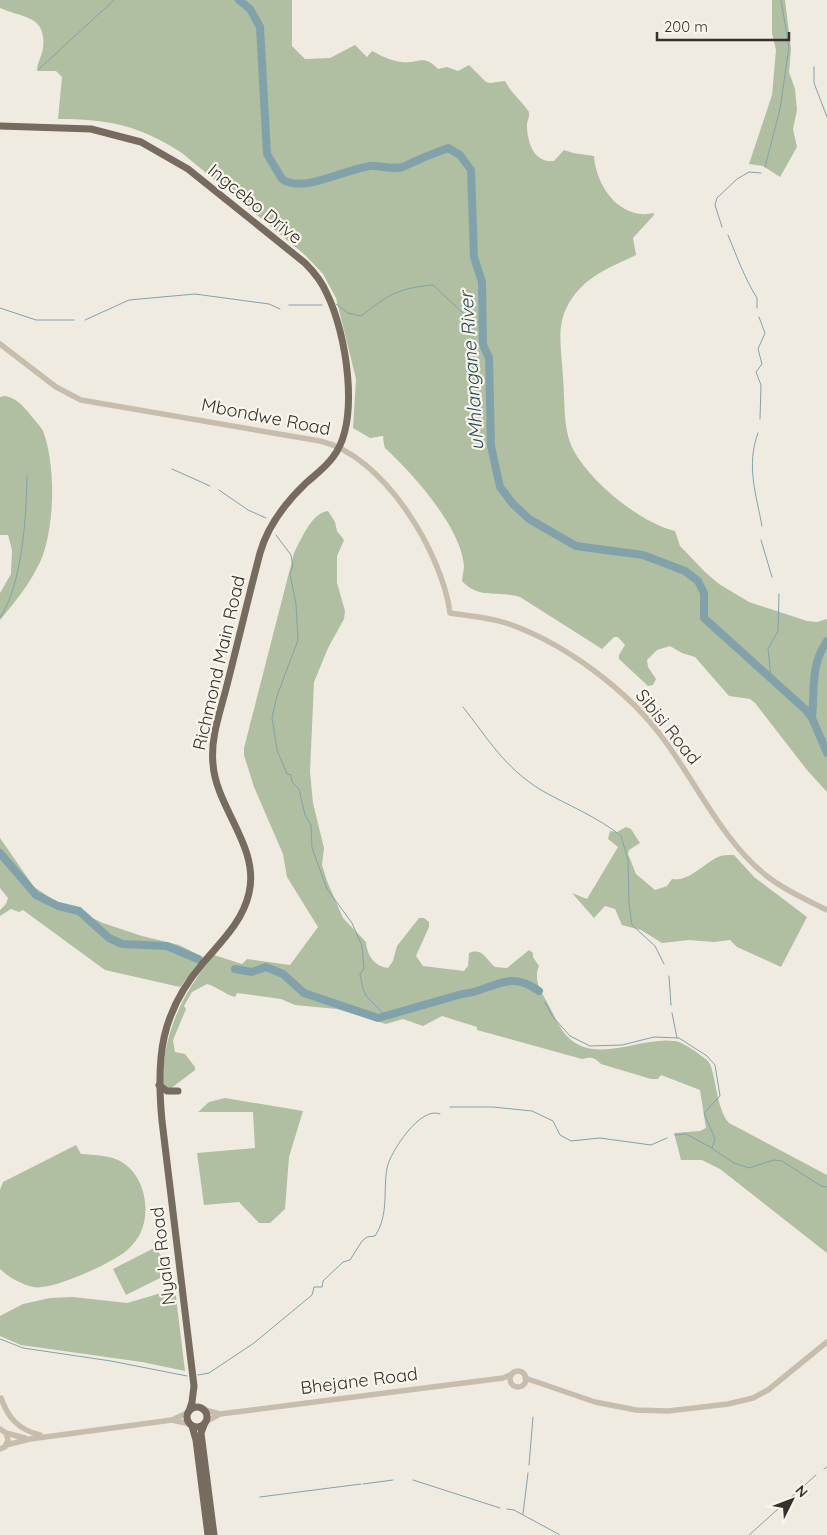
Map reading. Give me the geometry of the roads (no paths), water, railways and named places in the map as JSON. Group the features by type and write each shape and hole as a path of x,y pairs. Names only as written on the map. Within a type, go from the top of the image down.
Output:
{"main road":[{"name":"Ingcebo Drive","path":"0,126 90,129 141,142 188,169 305,263 322,283 330,300 345,362 349,406 346,429 339,447"},
{"name":"Richmond Main Road","path":"162,1121 158,1084 163,1040 179,999 198,969 240,918 250,893 252,877 249,863 220,793 214,771 213,755 217,724 261,552 268,531 280,512 292,497 332,458 339,447"},
{"path":"158,1084 167,1092 178,1091"},
{"name":"Nyala Road","path":"162,1121 194,1386 188,1412"},
{"name":"Nyala Road","path":"194,1386 205,1410 205,1423 201,1433 214,1535"},
{"path":"205,1410 196,1406 188,1412 208,1535"},
{"path":"191,1425 205,1423"}],"street":[{"name":"Mbondwe Road","path":"0,344 56,387 82,400 299,436 339,447 358,457 371,469 420,530 443,584 450,613"},
{"name":"Sibisi Road","path":"450,613 493,619 515,626 562,650 603,677 635,706 661,736 746,857 779,885 827,910"},
{"path":"502,1378 515,1387 524,1381 534,1383 608,1406 636,1410 668,1411 728,1404 757,1396 768,1390 827,1342"},
{"path":"510,1382 512,1374 520,1372 524,1381"},
{"name":"Bhejane Road","path":"205,1410 220,1414 502,1378 512,1374"},
{"path":"1,1398 8,1413 20,1428 38,1435 50,1436"},
{"path":"0,1429 13,1437 30,1438 172,1420 188,1412"},
{"name":"Bhejane Road","path":"205,1423 220,1414"},
{"path":"172,1420 191,1425"},
{"path":"6,1434 8,1438 6,1445"},
{"path":"0,1450 6,1445 30,1438"}],"waterway":[{"path":"39,69 114,0"},
{"name":"uMhlangane River","path":"239,0 250,9 260,27 267,154 282,179 291,183 301,184 371,166 401,167 448,148 460,155 471,170 474,257 482,282 483,345 489,358 491,446 500,487 513,504 529,519 576,546 643,555 685,571 698,581 704,593 704,618 806,710 812,718 827,753"},
{"path":"765,167 780,109 789,47 781,0"},
{"path":"814,67 814,83 827,117"},
{"path":"722,227 715,205 717,198 737,179 749,172 761,173"},
{"path":"728,235 745,276 757,298 757,308"},
{"path":"336,304 348,313 361,316 394,294 411,288 433,285 465,315 482,324 483,329"},
{"path":"85,320 129,300 195,294 269,304 280,309"},
{"path":"289,305 322,305"},
{"path":"0,308 36,320 74,320"},
{"path":"759,317 765,333 758,349 762,364 756,372 761,385 760,419"},
{"path":"758,433 754,445 752,468 762,526"},
{"path":"172,469 210,486"},
{"path":"0,618 14,587 22,549 27,476"},
{"path":"219,490 248,510 266,518"},
{"path":"276,535 291,555 293,566 290,574 296,604 298,640 277,696 272,717 277,750 287,774 291,775 292,782 299,789 305,815 311,825 312,848 327,889 352,923 362,946 364,968 360,974 363,989 367,997 382,1012 384,1018"},
{"path":"761,540 772,577"},
{"path":"771,677 768,649 778,631 779,594"},
{"path":"812,718 814,678 818,659 827,641"},
{"path":"463,707 498,752 528,781 602,823 621,836 628,860 629,903 632,925 655,946 664,964"},
{"path":"0,853 36,895 58,906 79,911 109,938 122,944 167,946 198,959"},
{"path":"235,969 252,972 266,967 283,974 304,993 378,1018 508,981 528,984 539,991"},
{"path":"669,976 671,1005"},
{"path":"545,1002 553,1017 570,1036 590,1046 622,1045 654,1037 679,1038 707,1056 715,1065 720,1096 704,1113 715,1139 712,1148 734,1163 749,1168 774,1160 782,1161 821,1186 827,1187"},
{"path":"672,1013 677,1038"},
{"path":"450,1107 493,1107 532,1111 553,1121 560,1135 571,1141 600,1138 651,1145 667,1138"},
{"path":"198,1375 209,1373 254,1343 312,1295 314,1287 322,1287 323,1281 343,1262 350,1260 362,1241 367,1237 375,1236 384,1211 389,1161 400,1142 416,1123 424,1116 432,1113 440,1114"},
{"path":"675,1135 686,1134 712,1148"},
{"path":"0,1339 23,1348 111,1361 187,1376"},
{"path":"529,1465 533,1417"},
{"path":"523,1514 528,1473"},
{"path":"749,1535 816,1475"},
{"path":"363,1484 393,1480"},
{"path":"413,1480 500,1508"},
{"path":"260,1497 361,1484"},
{"path":"507,1509 514,1510 560,1535"}]}
